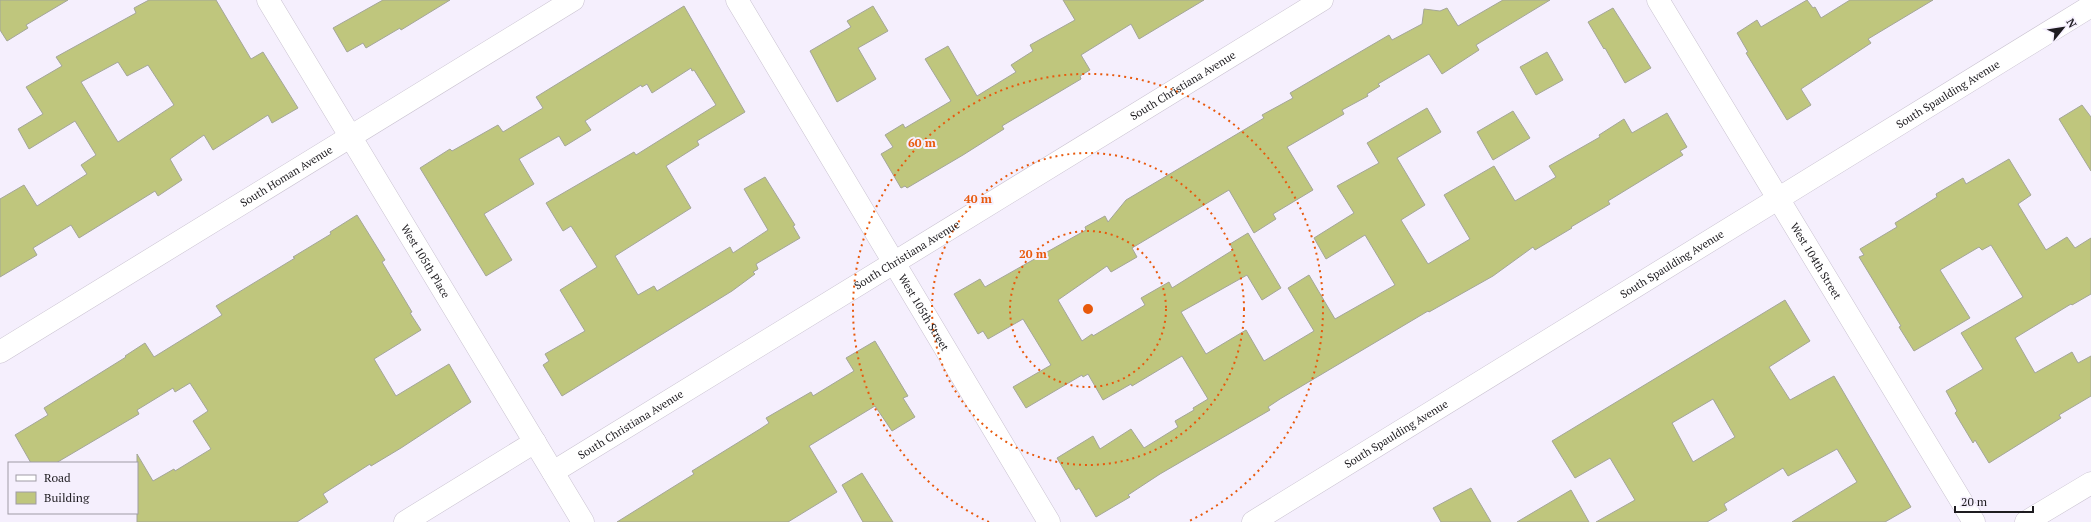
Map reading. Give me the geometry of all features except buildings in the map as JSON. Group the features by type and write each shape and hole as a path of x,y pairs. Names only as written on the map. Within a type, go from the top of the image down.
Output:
{"street":[{"name":"West 105th Place","path":"268,0 583,522"},
{"name":"South Homan Avenue","path":"0,352 573,0"},
{"name":"West 105th Street","path":"737,0 1049,522"},
{"name":"South Christiana Avenue","path":"553,472 1322,0"},
{"name":"West 104th Street","path":"1658,0 1974,522"},
{"name":"South Spaulding Avenue","path":"1253,522 2091,6"},
{"path":"405,522 535,442"},
{"path":"2026,522 2091,483"}]}
